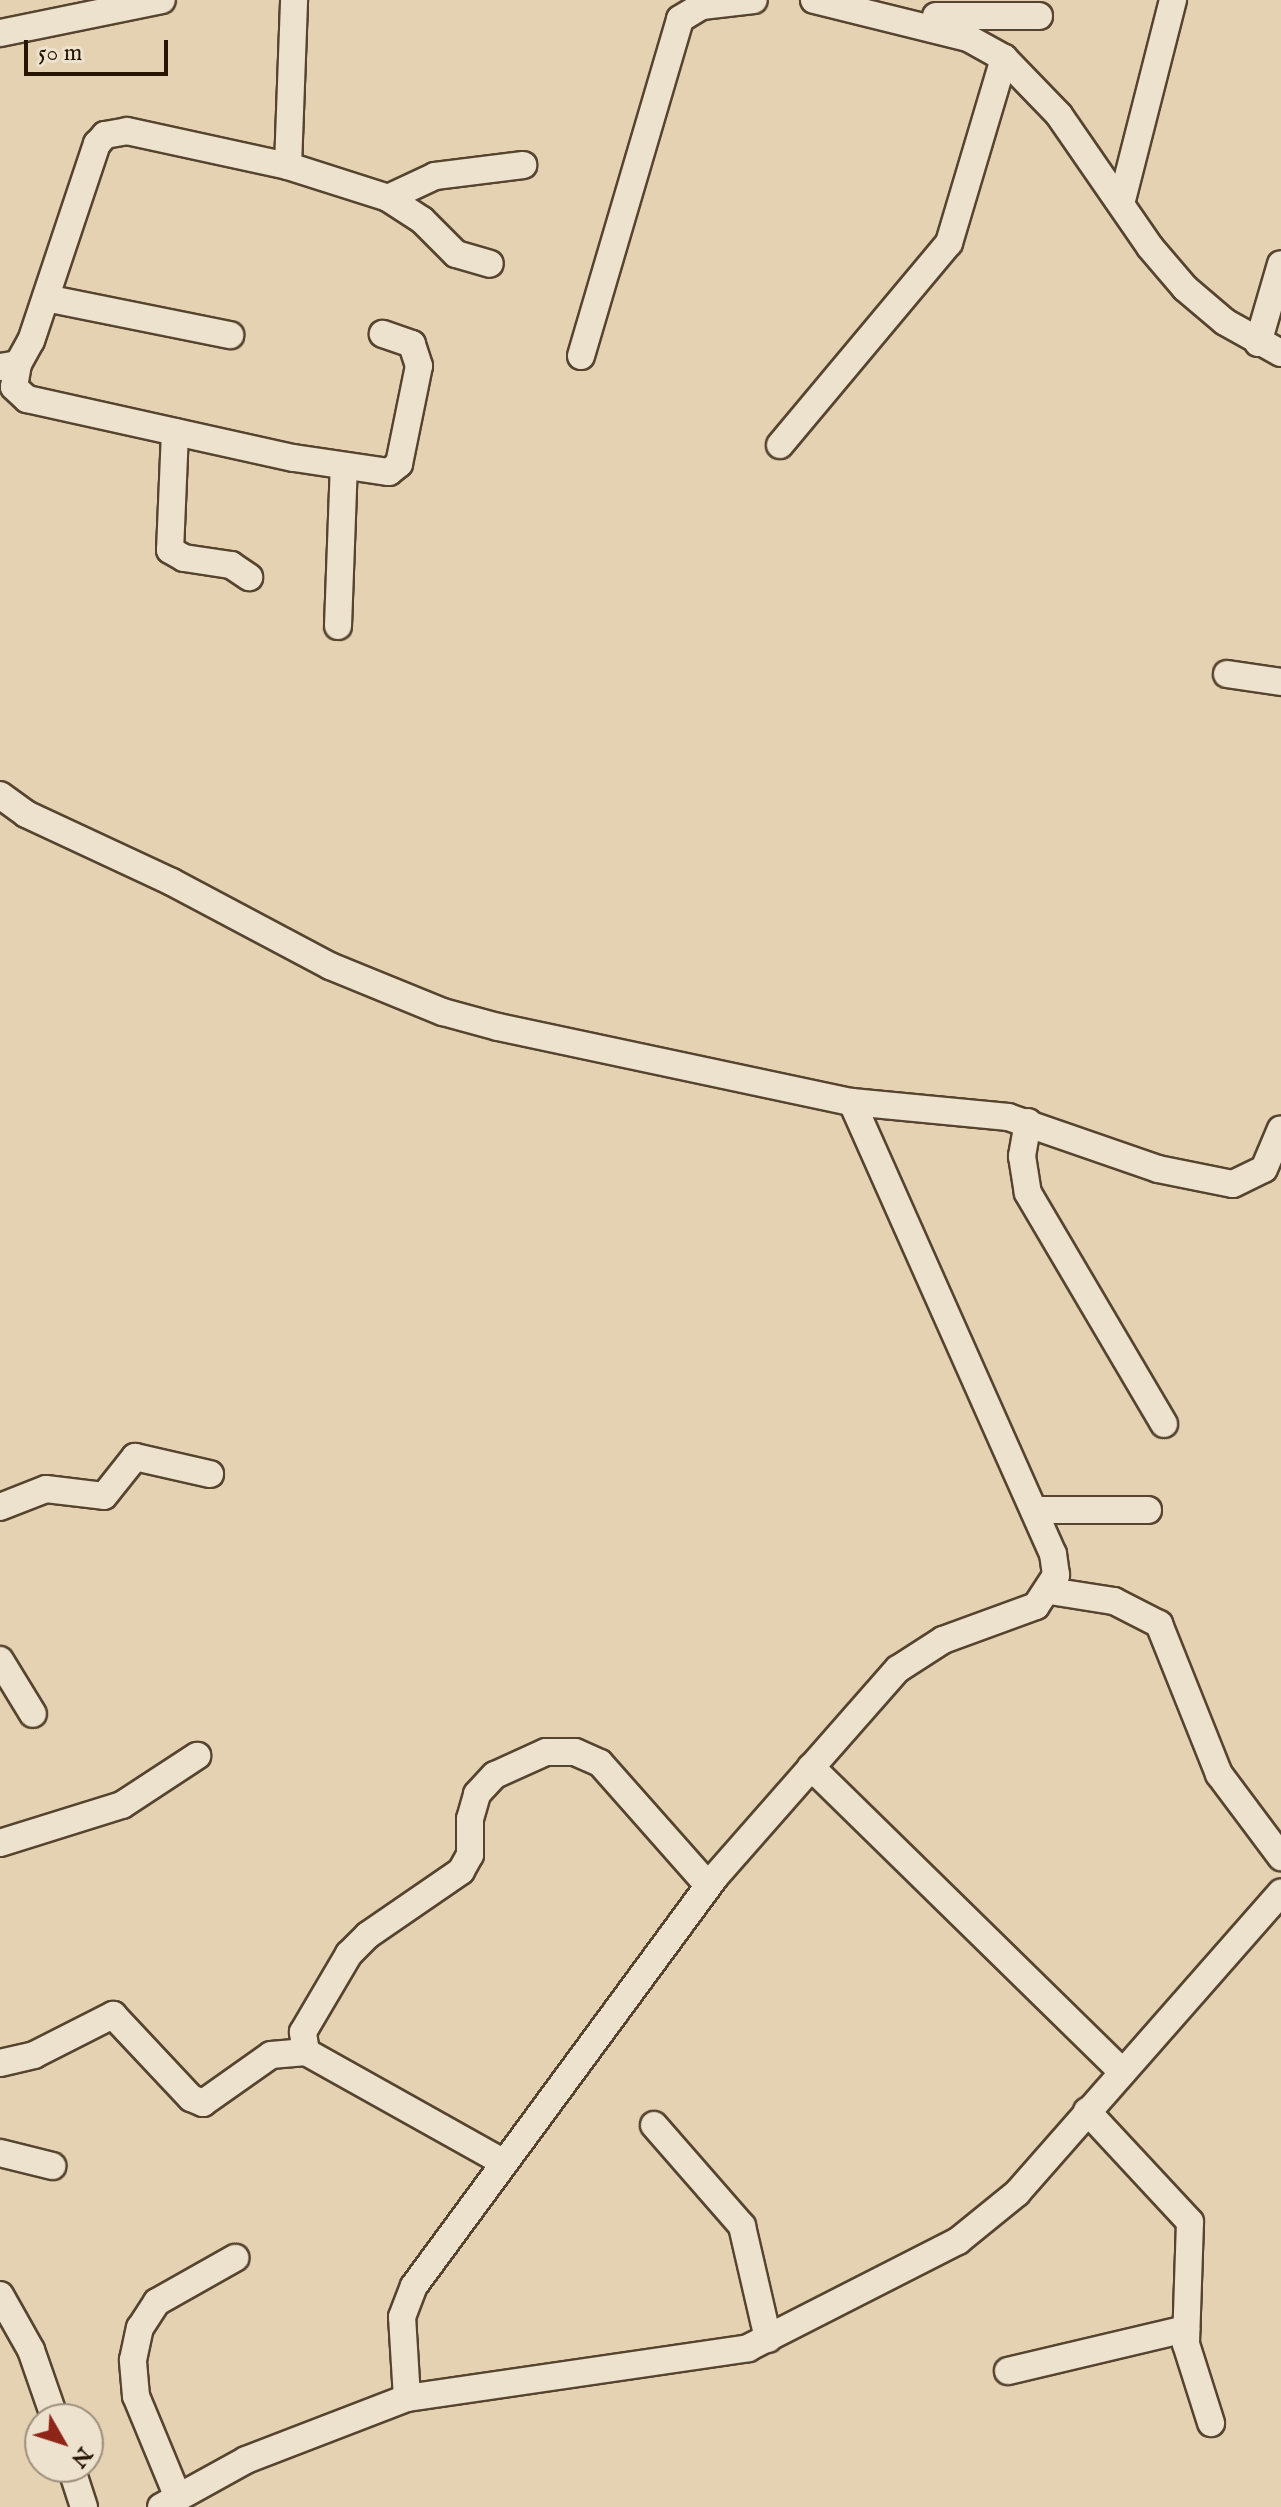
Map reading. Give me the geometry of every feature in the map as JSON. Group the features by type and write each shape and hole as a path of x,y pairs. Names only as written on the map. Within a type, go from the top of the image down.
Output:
{"street":[{"path":"0,33 162,0"},
{"path":"288,166 294,0"},
{"path":"581,356 680,19 702,6 754,0"},
{"path":"814,0 938,14 1039,16"},
{"path":"1121,204 1173,0"},
{"path":"938,14 968,38 1004,58 1059,115 1185,288 1269,348 1281,264"},
{"path":"780,445 949,243 1004,58"},
{"path":"383,334 412,344 418,353 399,464 389,472 175,432 21,397 14,387 9,366 46,298 97,144 105,135 127,131 288,166 388,198 422,220 456,254 490,264"},
{"path":"388,198 435,176 523,165"},
{"path":"46,298 230,335"},
{"path":"175,432 170,550 184,558 231,565 249,577"},
{"path":"338,626 344,466"},
{"path":"1227,674 1281,682"},
{"path":"0,795 26,814 172,882 275,939 443,1012 852,1102 1028,1122 1158,1169 1233,1184 1264,1169 1281,1129"},
{"path":"407,2398 402,2333 407,2301 501,2161 708,1885 898,1669 920,1651 1013,1618 1036,1606 1050,1591 1056,1575 1053,1554 852,1102"},
{"path":"1028,1122 1022,1156 1028,1193 1164,1424"},
{"path":"0,1507 46,1489 104,1496 135,1457 210,1474"},
{"path":"1034,1510 1148,1510"},
{"path":"1050,1591 1114,1601 1159,1624 1219,1774 1281,1857"},
{"path":"0,1660 33,1714"},
{"path":"306,2052 303,2032 349,1954 368,1935 461,1871 470,1855 470,1819 477,1794 495,1775 522,1759 546,1752 589,1755 708,1885"},
{"path":"0,1843 122,1805 197,1756"},
{"path":"811,1767 1122,2072"},
{"path":"235,2258 157,2302 140,2328 133,2360 136,2396 169,2501 246,2460 407,2398 712,2357 768,2339 958,2241 1017,2193 1281,1892"},
{"path":"0,2063 34,2055 113,2015 191,2098 203,2103 271,2055 306,2052 501,2161"},
{"path":"1087,2111 1190,2222 1188,2355 1211,2423"},
{"path":"654,2125 742,2226 768,2339"},
{"path":"0,2153 52,2166"},
{"path":"0,2295 31,2350 49,2403"},
{"path":"1008,2371 1186,2329"},
{"path":"76,2483 84,2507"}]}
